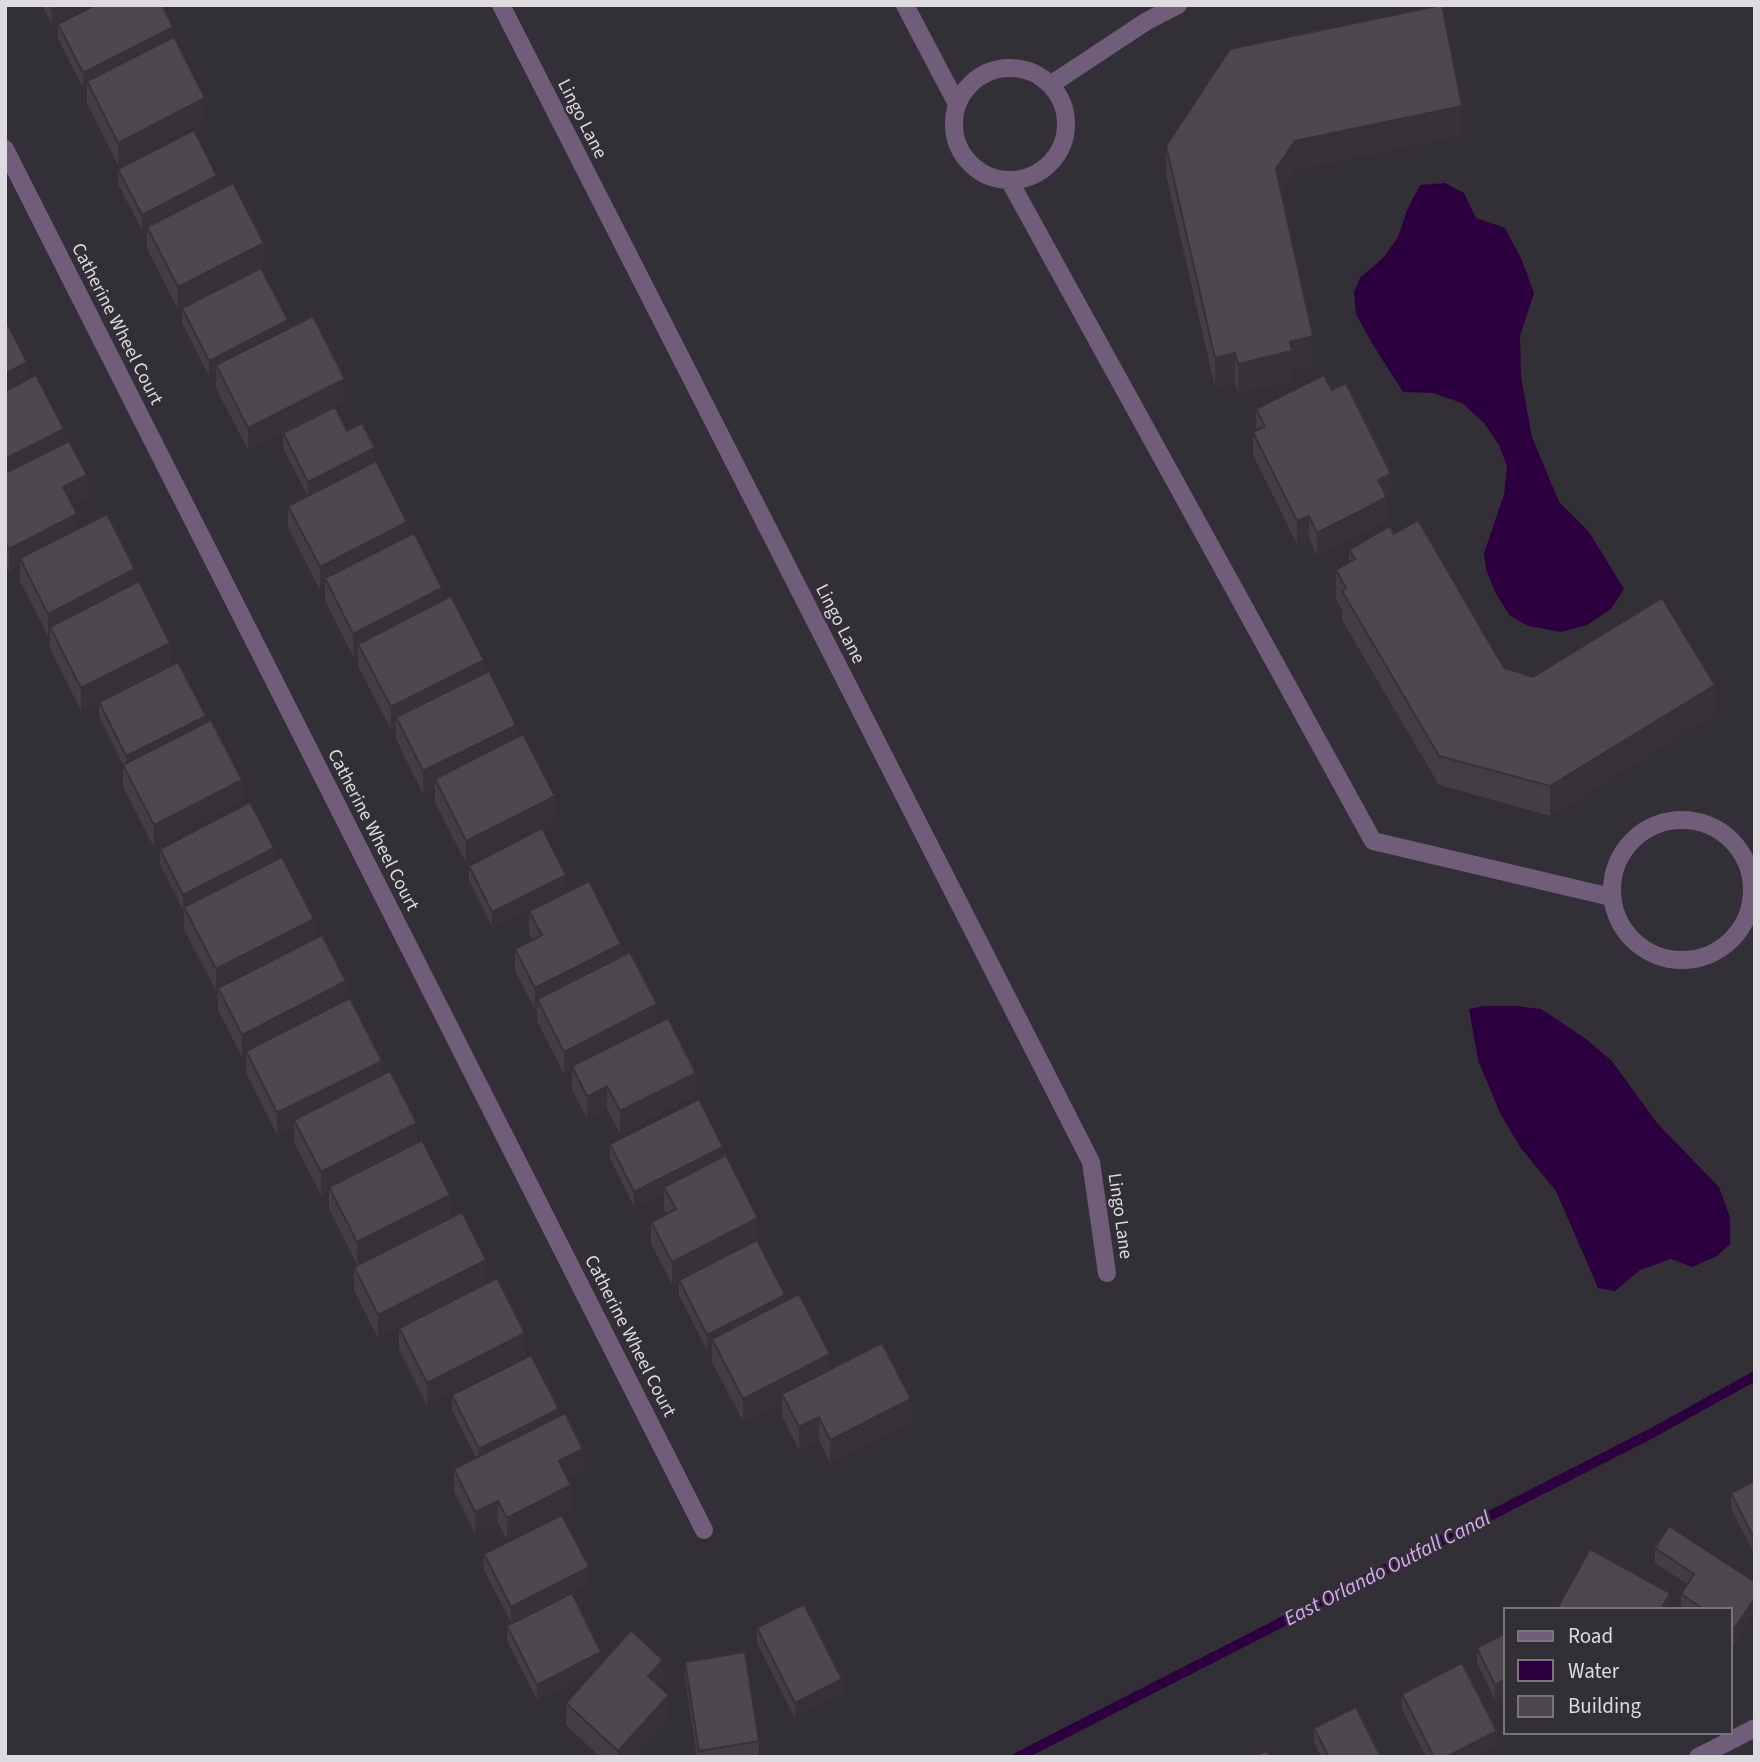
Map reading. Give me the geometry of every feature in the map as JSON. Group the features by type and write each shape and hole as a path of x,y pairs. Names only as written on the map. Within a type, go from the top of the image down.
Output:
{"street":[{"name":"Lingo Lane","path":"501,5 1091,1162 1107,1273"},
{"path":"905,5 957,104"},
{"path":"1050,85 1147,21 1178,5"},
{"path":"1017,68 1035,74 1050,85 1061,100 1066,118 1064,137 1057,154 1044,168 1027,177 1009,180 991,177 963,156 956,139 954,122 957,104 966,89 980,76 998,69 1017,68"},
{"name":"Catherine Wheel Court","path":"5,149 704,1530"},
{"path":"1009,180 1373,841 1611,897"},
{"path":"1680,819 1703,822 1724,832 1740,849 1750,870 1753,893 1748,916 1736,936 1718,951 1695,960 1672,960 1650,953 1631,939 1617,920 1611,897 1613,874 1622,853 1637,835 1657,824 1680,819"},
{"path":"1698,1757 1755,1728"}],"water":[{"path":"1445,183 1464,193 1476,218 1505,228 1521,258 1534,293 1520,336 1521,377 1532,437 1559,502 1589,532 1624,589 1611,609 1587,625 1561,632 1529,626 1510,616 1495,592 1486,569 1484,553 1504,495 1507,466 1499,445 1484,423 1462,403 1433,393 1403,392 1356,314 1354,292 1360,278 1384,257 1398,237 1407,210 1420,185"},
{"path":"1483,1006 1541,1009 1586,1039 1612,1061 1657,1123 1719,1187 1730,1217 1730,1244 1717,1256 1692,1267 1671,1259 1640,1270 1615,1291 1598,1288 1556,1191 1520,1147 1500,1113 1478,1060 1469,1009"}],"building":[{"path":"95,5 162,5 173,27 83,73 58,24"},
{"path":"1442,5 1462,106 1295,141 1276,169 1313,336 1290,342 1292,351 1238,364 1235,353 1215,358 1166,146 1230,49"},
{"path":"174,37 205,98 118,143 87,81"},
{"path":"194,130 217,176 142,215 118,169"},
{"path":"233,183 264,243 178,287 147,227"},
{"path":"261,268 288,320 209,361 182,308"},
{"path":"313,316 345,379 248,428 216,365"},
{"path":"5,319 27,362 5,374"},
{"path":"36,375 64,429 5,459 5,391"},
{"path":"1324,375 1332,390 1346,383 1391,474 1378,480 1387,497 1317,533 1309,516 1297,521 1253,432 1265,426 1256,409"},
{"path":"335,407 347,431 362,423 375,448 308,482 283,433"},
{"path":"69,441 87,475 63,487 77,514 9,549 5,542 5,473"},
{"path":"376,461 407,522 320,567 288,506"},
{"path":"107,514 135,569 48,614 20,558"},
{"path":"1418,520 1504,668 1533,677 1662,598 1715,685 1550,786 1439,756 1342,591 1346,588 1336,570 1355,559 1349,550 1390,526 1394,534"},
{"path":"414,533 442,588 353,634 325,578"},
{"path":"139,581 170,643 81,688 50,627"},
{"path":"451,596 484,660 391,707 358,644"},
{"path":"178,662 206,716 126,756 99,702"},
{"path":"489,671 516,725 423,771 396,717"},
{"path":"211,720 242,780 154,825 123,765"},
{"path":"523,734 555,796 466,841 435,779"},
{"path":"250,802 274,848 183,895 160,849"},
{"path":"542,828 566,875 492,912 469,866"},
{"path":"282,857 314,919 216,969 184,907"},
{"path":"589,881 621,944 535,988 515,949 542,935 529,911"},
{"path":"322,935 346,981 242,1035 218,988"},
{"path":"630,952 657,1004 564,1052 537,999"},
{"path":"350,998 382,1061 277,1113 246,1051"},
{"path":"668,1018 696,1073 620,1111 607,1086 587,1097 572,1066"},
{"path":"390,1071 417,1123 321,1172 294,1120"},
{"path":"699,1099 723,1147 634,1192 610,1144"},
{"path":"422,1140 450,1195 357,1242 329,1187"},
{"path":"726,1155 758,1218 672,1262 651,1222 676,1209 664,1187"},
{"path":"462,1212 486,1260 378,1315 354,1267"},
{"path":"757,1240 785,1295 707,1335 679,1280"},
{"path":"497,1278 525,1333 427,1383 399,1328"},
{"path":"799,1294 830,1354 743,1399 712,1339"},
{"path":"882,1343 911,1399 830,1440 819,1417 799,1427 782,1394"},
{"path":"531,1355 559,1409 479,1449 452,1395"},
{"path":"565,1413 583,1449 559,1461 571,1485 507,1518 498,1501 475,1512 454,1469"},
{"path":"1755,1481 1755,1540 1731,1493"},
{"path":"562,1515 589,1567 511,1607 484,1554"},
{"path":"1669,1526 1755,1582 1755,1598 1734,1629 1732,1608 1702,1608 1681,1594 1694,1574 1655,1548"},
{"path":"1590,1549 1670,1593 1662,1608 1558,1607"},
{"path":"572,1593 601,1652 537,1685 507,1626"},
{"path":"804,1604 842,1679 795,1703 757,1628"},
{"path":"631,1630 663,1660 648,1676 669,1695 618,1751 566,1703"},
{"path":"1504,1634 1504,1680 1495,1685 1477,1648"},
{"path":"745,1652 759,1741 699,1751 685,1662"},
{"path":"1462,1663 1497,1731 1446,1757 1434,1757 1402,1694"},
{"path":"1356,1707 1381,1757 1329,1757 1314,1728"},
{"path":"1267,1750 1270,1757 1254,1757"}],"waterway":[{"name":"East Orlando Outfall Canal","path":"1018,1757 1652,1433 1755,1376"}]}
